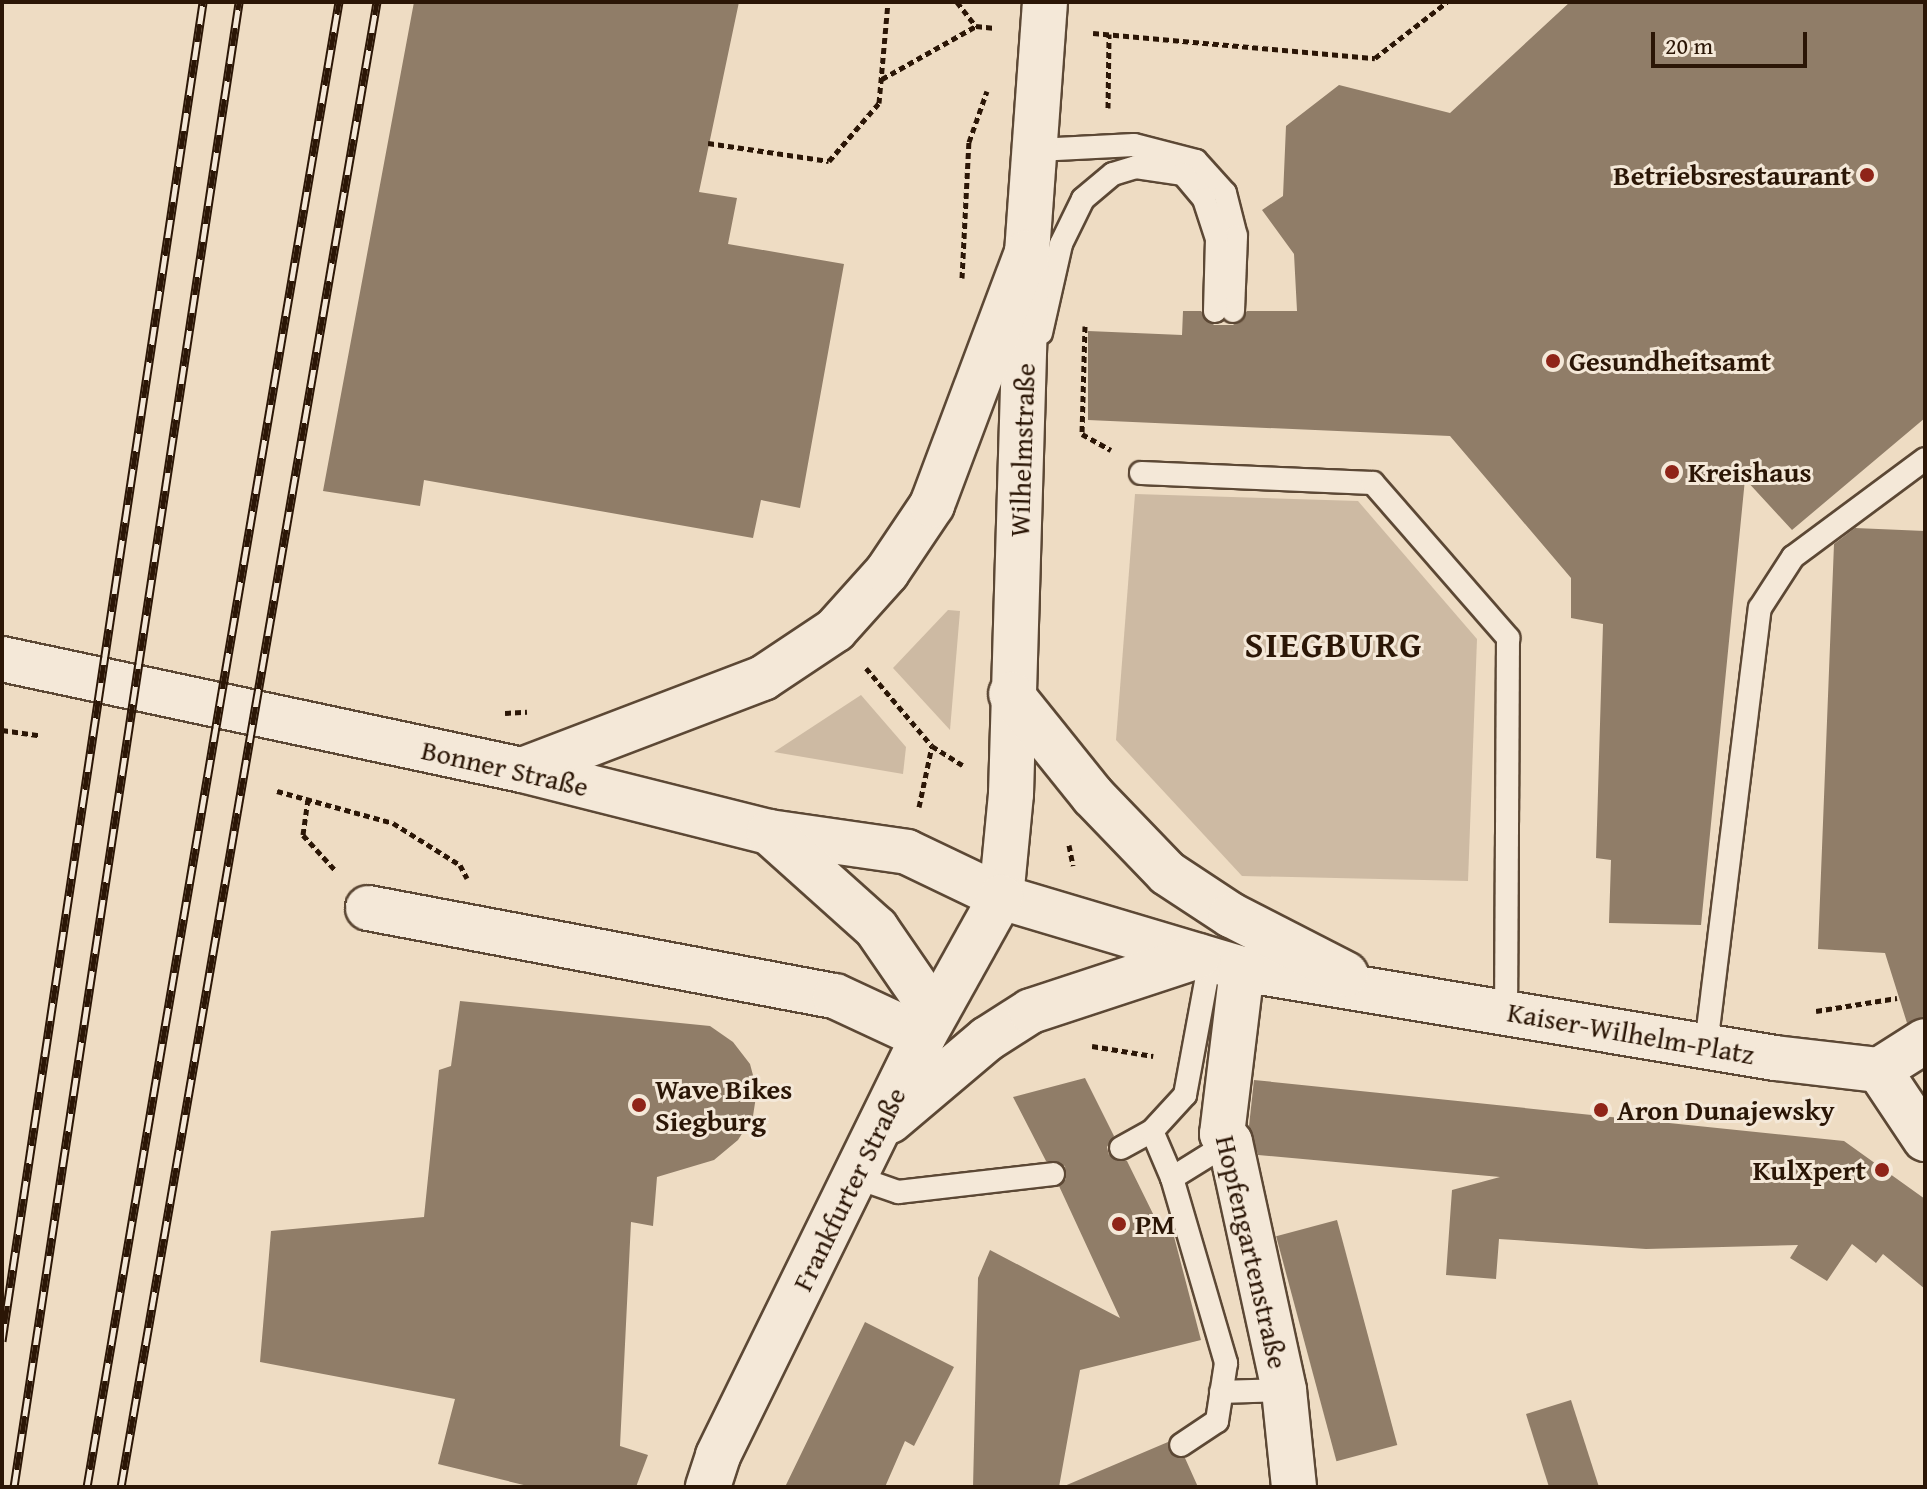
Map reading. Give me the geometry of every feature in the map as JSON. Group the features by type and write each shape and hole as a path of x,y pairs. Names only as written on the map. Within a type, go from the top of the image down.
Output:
{"street":[{"name":"Wilhelmstraße","path":"1001,897 1011,794 1011,694 1026,405 1027,252 1045,15"},
{"path":"522,770 763,678 835,630 887,572 932,505 1027,252"},
{"name":"Bonner Straße","path":"2,659 522,770 769,832 907,852 1001,897"},
{"name":"Kaiser-Wilhelm-Platz","path":"1011,694 1093,796 1167,873 1231,915 1384,993"},
{"path":"769,832 876,928 929,1025"},
{"name":"Kaiser-Wilhelm-Platz","path":"1001,897 1217,962 1706,1046 1879,1070"},
{"name":"Frankfurter Straße","path":"708,1487 718,1456 929,1025 1001,897"},
{"path":"368,908 497,936 835,996 929,1025"},
{"path":"879,1130 987,1039 1031,1011 1217,962"},
{"name":"Hopfengartenstraße","path":"1217,962 1222,1134 1230,1142 1284,1390 1294,1487"},
{"path":"1925,1041 1879,1070 1925,1139"}],"lane":[{"path":"1026,405 1061,244 1083,199 1113,174 1136,167 1183,174 1204,199 1217,239 1224,311 1232,222 1225,193 1196,161 1134,145 1037,150"},
{"path":"1706,1046 1760,608 1793,557 1925,459"},
{"path":"1141,473 1373,483 1508,638 1506,1012"},
{"path":"1121,1148 1152,1131 1185,1095 1217,962"},
{"path":"1152,1131 1172,1178 1226,1363 1217,1421 1181,1445"},
{"path":"1172,1178 1230,1142"},
{"path":"855,1177 898,1192 1053,1174"},
{"path":"1221,1392 1284,1390"}],"path":[{"path":"708,143 829,161 879,103 888,2"},
{"path":"957,2 976,26"},
{"path":"882,79 976,26 994,28 1045,15 1375,58 1447,2"},
{"path":"994,28 994,42"},
{"path":"961,295 969,142 989,85"},
{"path":"835,630 932,746 1011,794"},
{"path":"494,711 539,712"},
{"path":"2,730 39,735"},
{"path":"277,791 393,823 460,865 497,936"},
{"path":"303,835 308,799"}],"shaded area":[{"path":"1135,494 1358,501 1477,639 1468,881 1242,876 1116,740"},
{"path":"948,610 960,611 950,730 893,668"},
{"path":"861,695 906,747 903,774 774,752"}],"building":[{"path":"414,2 739,2 699,192 737,198 728,244 844,264 800,508 761,500 753,538 424,480 420,506 323,491"},
{"name":"Kreishaus","path":"1570,2 1925,2 1925,418 1792,530 1745,479 1701,925 1609,923 1611,860 1596,858 1603,624 1571,618 1571,578 1450,436 1088,420 1088,331 1182,335 1183,311 1201,311 1214,325 1233,325 1247,311 1297,311 1294,254 1262,210 1283,196 1286,126 1339,85 1450,113"},
{"path":"1855,528 1925,531 1925,1016 1907,1023 1885,953 1818,949 1834,544"},
{"path":"460,1001 710,1026 733,1042 750,1064 757,1090 753,1116 738,1140 714,1160 657,1177 653,1226 631,1222 620,1446 648,1455 636,1487 532,1487 438,1464 455,1399 260,1362 271,1231 424,1217 439,1070 451,1066"},
{"path":"1085,1078 1114,1136 1107,1147 1109,1155 1127,1161 1160,1228 1171,1225 1201,1340 1080,1370 1059,1487 973,1487 978,1278 990,1250 1120,1318 1059,1186 1066,1179 1065,1166 1046,1161 1013,1097"},
{"path":"1254,1080 1844,1141 1925,1199 1925,1289 1883,1254 1876,1263 1852,1244 1827,1281 1790,1258 1798,1245 1646,1249 1499,1239 1496,1279 1446,1275 1452,1190 1500,1177 1258,1155 1249,1126"},
{"path":"1337,1220 1397,1445 1336,1461 1276,1236"},
{"path":"865,1322 954,1367 914,1446 905,1441 885,1487 785,1487"},
{"path":"1571,1400 1599,1487 1549,1487 1526,1414"},
{"path":"1168,1442 1170,1453 1185,1458 1198,1487 1062,1487"}],"railway":[{"path":"2,1341 203,2"},
{"path":"14,1487 239,2"},
{"path":"87,1487 339,2"},
{"path":"121,1487 377,2"}],"place":[{"name":"Betriebsrestaurant","path":"1867,175"},
{"name":"Gesundheitsamt","path":"1553,361"},
{"name":"Kreishaus","path":"1672,472"},
{"name":"Wave Bikes Siegburg","path":"639,1105"},
{"name":"Aron Dunajewsky","path":"1601,1110"},
{"name":"KulXpert","path":"1882,1170"},
{"name":"PM","path":"1119,1224"}],"district":[{"name":"SIEGBURG","path":"1334,644"}]}
